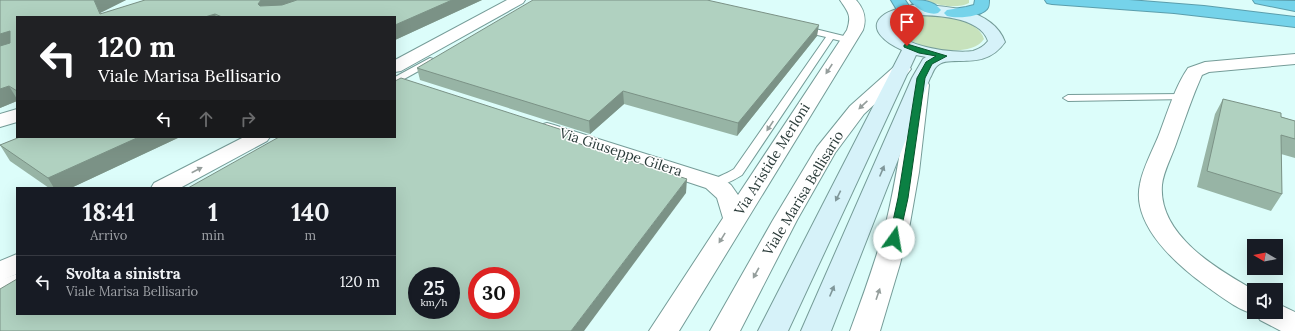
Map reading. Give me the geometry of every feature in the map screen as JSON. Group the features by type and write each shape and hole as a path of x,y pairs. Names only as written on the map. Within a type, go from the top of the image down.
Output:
{"highway":[{"path":"917,0 933,10"},
{"path":"952,13 976,10 981,7 982,0"},
{"path":"1052,0 1185,8 1242,14 1295,22"},
{"path":"1197,0 1295,18"},
{"path":"1260,0 1295,6"}],"main road":[{"path":"901,6 933,10 967,17 984,25 994,33 997,42 990,50 976,55 943,56 911,48 892,37 886,28 887,20 901,6"},
{"name":"Viale Marisa Bellisario","path":"816,329 911,73 911,48"},
{"name":"Viale Marisa Bellisario","path":"777,323 889,92 911,73 943,56"}],"street":[{"name":"Via Aristide Merloni","path":"671,326 735,217 791,112 840,38 856,26 858,15 855,8 848,0"},
{"path":"396,76 521,4"},
{"path":"1247,299 1195,264 1166,235 1152,210 1150,200 1151,184 1192,74 1199,69 1295,59"},
{"name":"Viale Marisa Bellisario","path":"724,331 785,220 827,148 858,110 911,73"},
{"name":"Viale Marisa Bellisario","path":"865,331 886,268 898,223 904,190 911,73"},
{"path":"396,77 418,88"},
{"path":"0,122 16,115"},
{"name":"Via Giuseppe Gilera","path":"532,124 714,183 724,190 730,198 735,217"},
{"path":"164,187 258,138"},
{"path":"0,272 16,264"},
{"path":"1282,319 1295,326"}],"lane":[{"path":"510,15 521,4"},
{"path":"792,27 840,38"},
{"path":"396,77 436,58"},
{"path":"1068,98 1183,97"},
{"path":"714,183 729,178 738,172 791,112"},
{"path":"0,286 16,279"}],"green space":[{"path":"926,0 969,0 969,3 959,6 948,6 936,4"},
{"path":"916,15 944,16 964,21 973,25 980,31 984,39 977,45 966,49 953,50 939,50 913,42 903,35 898,27 901,22"}],"building":[{"path":"0,0 94,0 100,14 145,0 261,0 258,4 260,6 282,5 297,0 452,0 396,25 396,16 220,16 215,14 208,16 16,16 16,90 9,86 0,89 0,46 10,43 10,31 0,34"},
{"path":"533,0 707,0 819,25 738,123 623,91 589,121 417,68"},
{"path":"401,78 575,134 568,140 687,179 571,331 0,331 0,289 16,280 16,315 396,315 396,187 190,187 277,138 396,138 396,80"},
{"path":"1223,99 1281,113 1281,117 1295,121 1295,139 1281,135 1282,194 1207,171"},
{"path":"18,138 137,138 48,178 0,145"}],"route":[{"path":"894,239 903,198 921,78 929,63 943,56 916,50 907,46"}]}
